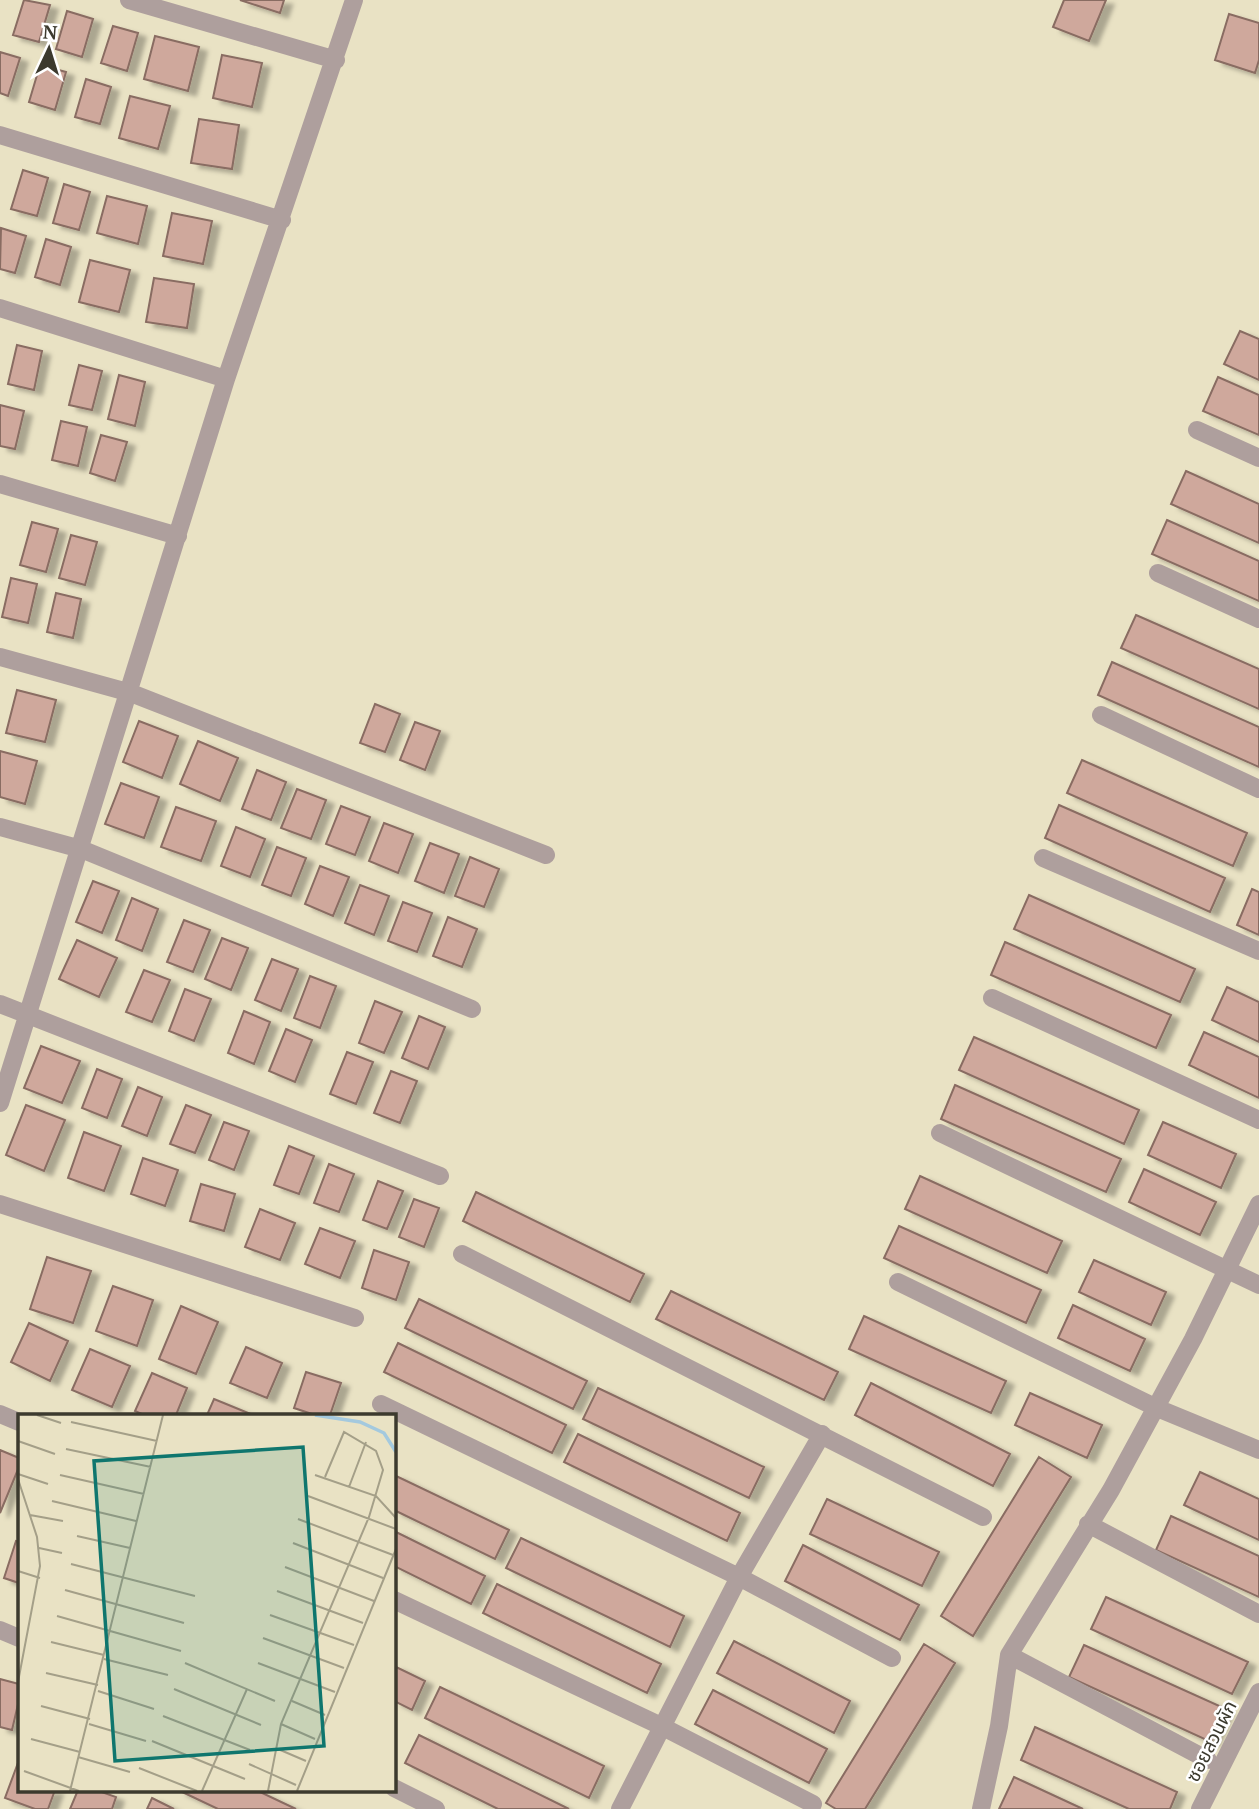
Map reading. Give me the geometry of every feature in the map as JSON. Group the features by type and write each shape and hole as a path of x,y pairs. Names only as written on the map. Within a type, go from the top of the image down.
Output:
{"street":[{"path":"129,0 335,61"},
{"path":"0,1103 131,693 226,379 282,220 354,0"},
{"path":"0,135 282,220"},
{"path":"0,308 226,379"},
{"path":"1197,430 1259,458"},
{"path":"0,484 177,536"},
{"path":"1158,573 1259,619"},
{"path":"0,657 131,693 546,855"},
{"path":"1101,715 1259,789"},
{"path":"0,827 81,849 472,1009"},
{"path":"1043,858 1259,951"},
{"path":"992,998 1259,1120"},
{"path":"0,1004 440,1176"},
{"path":"940,1133 1259,1285"},
{"path":"0,1204 355,1318"},
{"path":"983,1808 1009,1655 1111,1490 1157,1408 1259,1204"},
{"path":"462,1254 983,1517"},
{"path":"898,1282 1157,1408 1259,1450"},
{"path":"381,1404 738,1577 892,1658"},
{"path":"0,1415 18,1422"},
{"path":"620,1809 738,1577 822,1434"},
{"path":"1088,1524 1259,1614"},
{"path":"396,1601 661,1726 813,1804"},
{"path":"0,1630 18,1638"},
{"path":"1009,1655 1208,1760"},
{"name":"ซอยสวนผัก","path":"1200,1809 1259,1692"},
{"path":"396,1789 436,1809"}],"building":[{"path":"24,0 50,5 39,42 13,35"},
{"path":"240,0 284,0 280,13"},
{"path":"1064,0 1106,0 1089,41 1053,27"},
{"path":"67,11 93,19 82,57 56,49"},
{"path":"1229,14 1259,23 1259,60 1255,73 1215,60"},
{"path":"113,26 138,33 127,71 101,63"},
{"path":"155,36 199,47 188,91 144,79"},
{"path":"0,52 20,58 8,96 0,93"},
{"path":"222,55 262,63 252,107 213,98"},
{"path":"40,65 66,72 55,110 29,102"},
{"path":"86,79 111,87 100,124 75,117"},
{"path":"130,96 170,106 158,149 119,138"},
{"path":"199,119 239,125 232,169 191,163"},
{"path":"23,170 48,178 37,216 11,209"},
{"path":"64,184 90,192 79,230 53,223"},
{"path":"107,196 147,206 138,244 97,233"},
{"path":"172,213 212,221 203,264 163,256"},
{"path":"1,228 26,236 15,273 0,269"},
{"path":"46,239 71,247 60,285 35,277"},
{"path":"90,260 130,270 119,312 79,302"},
{"path":"154,278 194,284 187,328 146,322"},
{"path":"1240,331 1259,339 1259,380 1224,364"},
{"path":"17,345 42,351 34,390 8,384"},
{"path":"79,365 102,371 92,410 69,405"},
{"path":"119,375 145,382 135,426 108,419"},
{"path":"1218,377 1259,395 1259,435 1203,411"},
{"path":"0,405 24,411 15,449 0,446"},
{"path":"61,421 87,427 78,466 52,460"},
{"path":"101,435 127,442 115,481 90,473"},
{"path":"1186,471 1259,504 1259,543 1171,504"},
{"path":"1167,520 1259,561 1259,601 1152,554"},
{"path":"32,522 58,529 46,572 20,565"},
{"path":"71,535 97,542 85,585 59,578"},
{"path":"11,578 37,584 28,623 2,617"},
{"path":"56,593 81,599 73,638 47,632"},
{"path":"1136,615 1259,669 1259,709 1121,648"},
{"path":"1112,662 1259,727 1259,767 1098,695"},
{"path":"17,690 56,700 45,742 6,733"},
{"path":"375,704 400,714 385,752 360,743"},
{"path":"139,721 178,736 162,778 123,762"},
{"path":"415,722 440,731 425,770 400,760"},
{"path":"198,741 238,758 220,801 180,784"},
{"path":"0,751 37,761 25,804 0,797"},
{"path":"1082,760 1247,833 1233,866 1067,793"},
{"path":"257,770 286,782 271,820 242,809"},
{"path":"121,783 159,797 144,838 105,824"},
{"path":"297,789 326,800 311,839 281,828"},
{"path":"1059,805 1225,878 1210,912 1045,838"},
{"path":"341,806 370,817 355,855 326,844"},
{"path":"176,807 216,821 201,861 161,847"},
{"path":"384,823 413,834 398,873 369,861"},
{"path":"236,827 265,839 250,877 221,866"},
{"path":"430,843 459,854 444,893 415,881"},
{"path":"277,847 306,858 291,896 262,885"},
{"path":"470,857 499,869 484,907 455,896"},
{"path":"320,866 349,877 333,916 305,904"},
{"path":"93,881 119,891 102,933 76,922"},
{"path":"360,885 389,896 374,935 345,923"},
{"path":"1252,889 1259,892 1259,935 1237,925"},
{"path":"1029,895 1195,969 1180,1002 1014,929"},
{"path":"132,898 158,909 142,951 116,940"},
{"path":"403,902 432,913 417,952 388,941"},
{"path":"448,917 477,929 462,967 433,956"},
{"path":"184,920 210,930 193,972 167,962"},
{"path":"222,938 248,948 231,990 205,979"},
{"path":"77,940 117,958 99,997 59,979"},
{"path":"1005,942 1171,1015 1156,1048 991,975"},
{"path":"272,959 298,969 281,1011 255,1000"},
{"path":"144,970 170,980 152,1022 126,1012"},
{"path":"310,976 336,986 320,1028 294,1018"},
{"path":"1227,987 1259,1002 1259,1042 1212,1020"},
{"path":"185,989 211,999 194,1041 169,1031"},
{"path":"375,1001 402,1012 384,1053 359,1043"},
{"path":"244,1011 270,1022 254,1064 228,1053"},
{"path":"419,1016 445,1027 428,1069 402,1058"},
{"path":"286,1029 312,1040 295,1082 269,1071"},
{"path":"1204,1032 1259,1057 1259,1098 1189,1065"},
{"path":"974,1037 1139,1110 1124,1144 959,1070"},
{"path":"41,1046 80,1061 62,1103 24,1088"},
{"path":"347,1052 373,1062 356,1104 330,1094"},
{"path":"97,1069 122,1079 107,1118 82,1108"},
{"path":"391,1071 417,1081 400,1123 374,1113"},
{"path":"955,1085 1121,1159 1106,1192 941,1119"},
{"path":"138,1087 162,1097 147,1136 122,1126"},
{"path":"26,1105 65,1120 44,1171 6,1155"},
{"path":"186,1105 211,1115 195,1153 170,1144"},
{"path":"224,1122 249,1131 234,1170 209,1160"},
{"path":"1163,1122 1236,1154 1221,1188 1148,1155"},
{"path":"84,1132 121,1146 104,1191 68,1178"},
{"path":"289,1146 314,1156 299,1194 274,1185"},
{"path":"143,1158 178,1170 165,1206 131,1194"},
{"path":"329,1164 354,1174 339,1212 314,1203"},
{"path":"1144,1169 1216,1202 1200,1235 1129,1202"},
{"path":"920,1176 1062,1241 1047,1273 905,1209"},
{"path":"378,1181 403,1191 387,1229 363,1220"},
{"path":"201,1184 235,1194 224,1231 190,1221"},
{"path":"476,1192 644,1274 630,1302 463,1221"},
{"path":"414,1199 439,1208 424,1247 399,1237"},
{"path":"260,1209 295,1223 280,1260 245,1247"},
{"path":"899,1226 1041,1290 1026,1323 884,1258"},
{"path":"320,1228 355,1241 340,1278 305,1264"},
{"path":"374,1250 409,1262 396,1300 362,1288"},
{"path":"47,1257 91,1271 73,1323 30,1309"},
{"path":"1094,1260 1166,1292 1151,1325 1079,1292"},
{"path":"113,1286 153,1300 137,1346 96,1331"},
{"path":"671,1291 838,1372 824,1400 656,1319"},
{"path":"419,1299 587,1381 573,1409 405,1328"},
{"path":"1073,1305 1145,1339 1130,1371 1058,1338"},
{"path":"181,1306 218,1322 196,1374 159,1359"},
{"path":"864,1316 1006,1381 991,1413 849,1349"},
{"path":"29,1323 68,1341 50,1381 11,1362"},
{"path":"398,1343 566,1425 552,1453 384,1372"},
{"path":"246,1347 282,1363 267,1398 230,1383"},
{"path":"90,1349 130,1366 112,1407 72,1390"},
{"path":"306,1372 341,1383 330,1414 312,1414 294,1408"},
{"path":"152,1373 187,1388 176,1414 142,1414 135,1411"},
{"path":"871,1383 1010,1454 993,1486 855,1415"},
{"path":"598,1388 764,1467 749,1498 583,1419"},
{"path":"1030,1393 1102,1425 1087,1458 1015,1425"},
{"path":"214,1399 251,1414 207,1414"},
{"path":"578,1434 740,1513 727,1541 564,1462"},
{"path":"0,1450 18,1458 18,1469 0,1513"},
{"path":"1039,1457 1071,1477 973,1636 941,1616"},
{"path":"1200,1472 1259,1499 1259,1540 1184,1505"},
{"path":"396,1476 509,1530 495,1559 396,1511"},
{"path":"827,1499 939,1552 922,1586 810,1534"},
{"path":"1171,1516 1259,1556 1259,1597 1156,1550"},
{"path":"396,1532 485,1576 471,1604 396,1567"},
{"path":"521,1538 684,1616 670,1647 506,1568"},
{"path":"16,1541 18,1542 18,1583 4,1578"},
{"path":"803,1545 919,1605 900,1640 785,1581"},
{"path":"497,1584 661,1664 647,1693 483,1613"},
{"path":"1106,1597 1248,1662 1232,1694 1091,1629"},
{"path":"734,1641 850,1701 834,1733 717,1673"},
{"path":"924,1644 955,1663 865,1809 836,1809 826,1803"},
{"path":"1084,1645 1226,1709 1211,1742 1069,1677"},
{"path":"396,1667 425,1681 412,1710 396,1702"},
{"path":"0,1679 18,1684 18,1704 12,1730 0,1727"},
{"path":"440,1687 604,1766 589,1798 425,1718"},
{"path":"713,1690 827,1749 809,1783 695,1724"},
{"path":"1035,1727 1177,1792 1170,1809 1129,1809 1021,1760"},
{"path":"419,1735 569,1809 498,1809 405,1763"},
{"path":"18,1763 18,1792 54,1792 48,1809 35,1809 5,1798"},
{"path":"1014,1777 1083,1809 999,1809"},
{"path":"77,1792 102,1792 116,1797 112,1809 70,1809"},
{"path":"182,1792 260,1792 296,1809 218,1809"},
{"path":"152,1798 174,1809 147,1809"}]}
